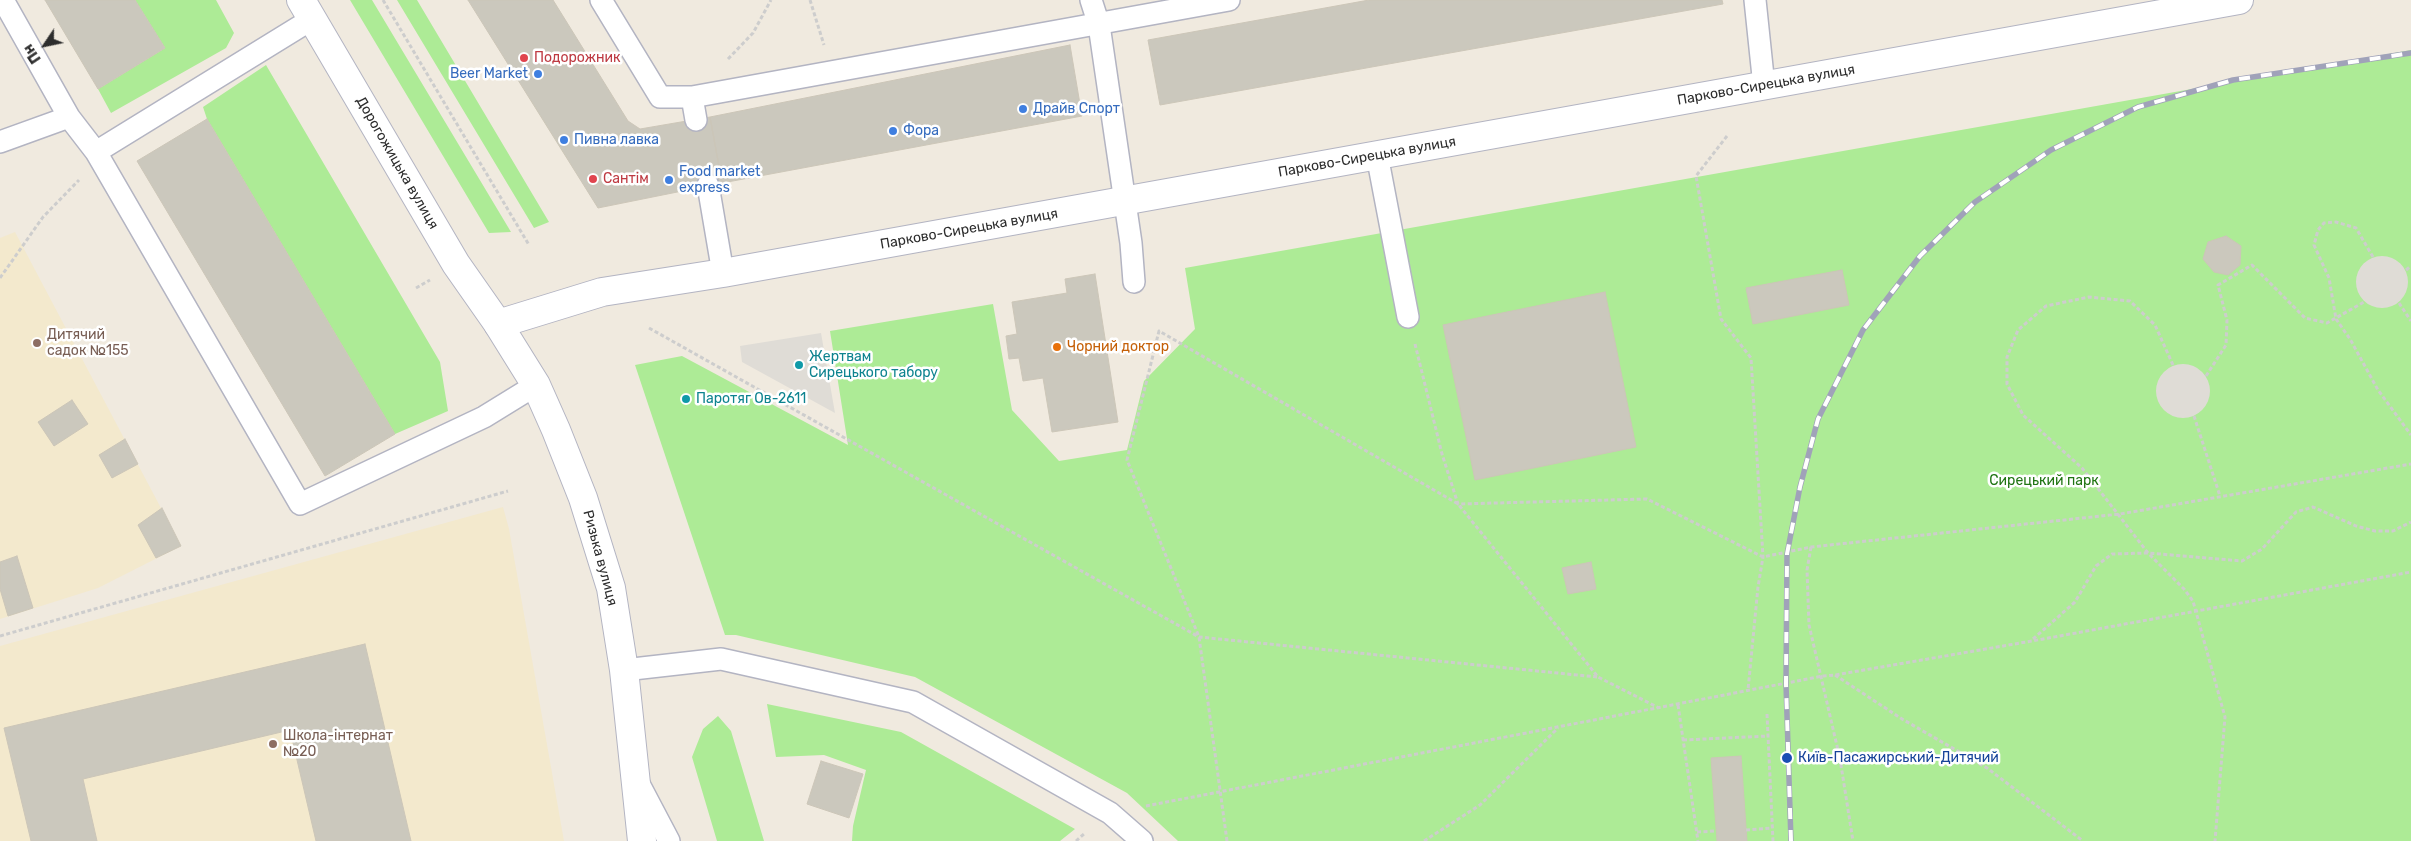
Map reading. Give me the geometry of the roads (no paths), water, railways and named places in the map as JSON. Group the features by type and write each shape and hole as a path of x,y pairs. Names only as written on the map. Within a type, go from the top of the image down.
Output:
{"street":[{"name":"Парково-Сирецька вулиця","path":"498,324 602,292 724,273 2239,0"},
{"name":"Дорогожицька вулиця","path":"306,9 456,264 498,324"},
{"name":"Ризька вулиця","path":"498,324 536,386 556,430 588,516 610,588 624,670 642,841"}],"lane":[{"path":"3,0 68,117 98,155 300,504 484,417 536,386"},
{"path":"601,0 660,97 692,98 1229,0"},
{"path":"1091,0 1099,25 1125,201 1134,282"},
{"path":"1754,0 1764,86"},
{"path":"98,155 306,9"},
{"path":"692,98 696,120"},
{"path":"0,142 68,117"},
{"path":"1378,155 1408,317"},
{"path":"708,185 724,273"},
{"path":"624,670 721,659 913,702 1110,813 1142,841"},
{"path":"637,780 669,841"}],"railway":[{"path":"1791,841 1786,684 1787,554 1800,487 1818,419 1863,330 1920,256 1975,202 2051,150 2138,107 2233,80 2411,53"}],"place":[{"name":"Подорожник","path":"524,58"},
{"name":"Beer Market","path":"538,74"},
{"name":"Драйв Спорт","path":"1023,109"},
{"name":"Фора","path":"893,131"},
{"name":"Пивна лавка","path":"564,140"},
{"name":"Сантім","path":"593,179"},
{"name":"Food market express","path":"669,180"},
{"name":"Дитячий садок №155","path":"37,343"},
{"name":"Чорний доктор","path":"1057,347"},
{"name":"Жертвам Сирецького табору","path":"799,365"},
{"name":"Паротяг Ов-2611","path":"686,399"},
{"name":"Школа-інтернат №20","path":"273,744"},
{"name":"Київ-Пасажирський-Дитячий","path":"1787,758"}],"park label":[{"name":"Сирецький парк","path":"2044,481"}]}
